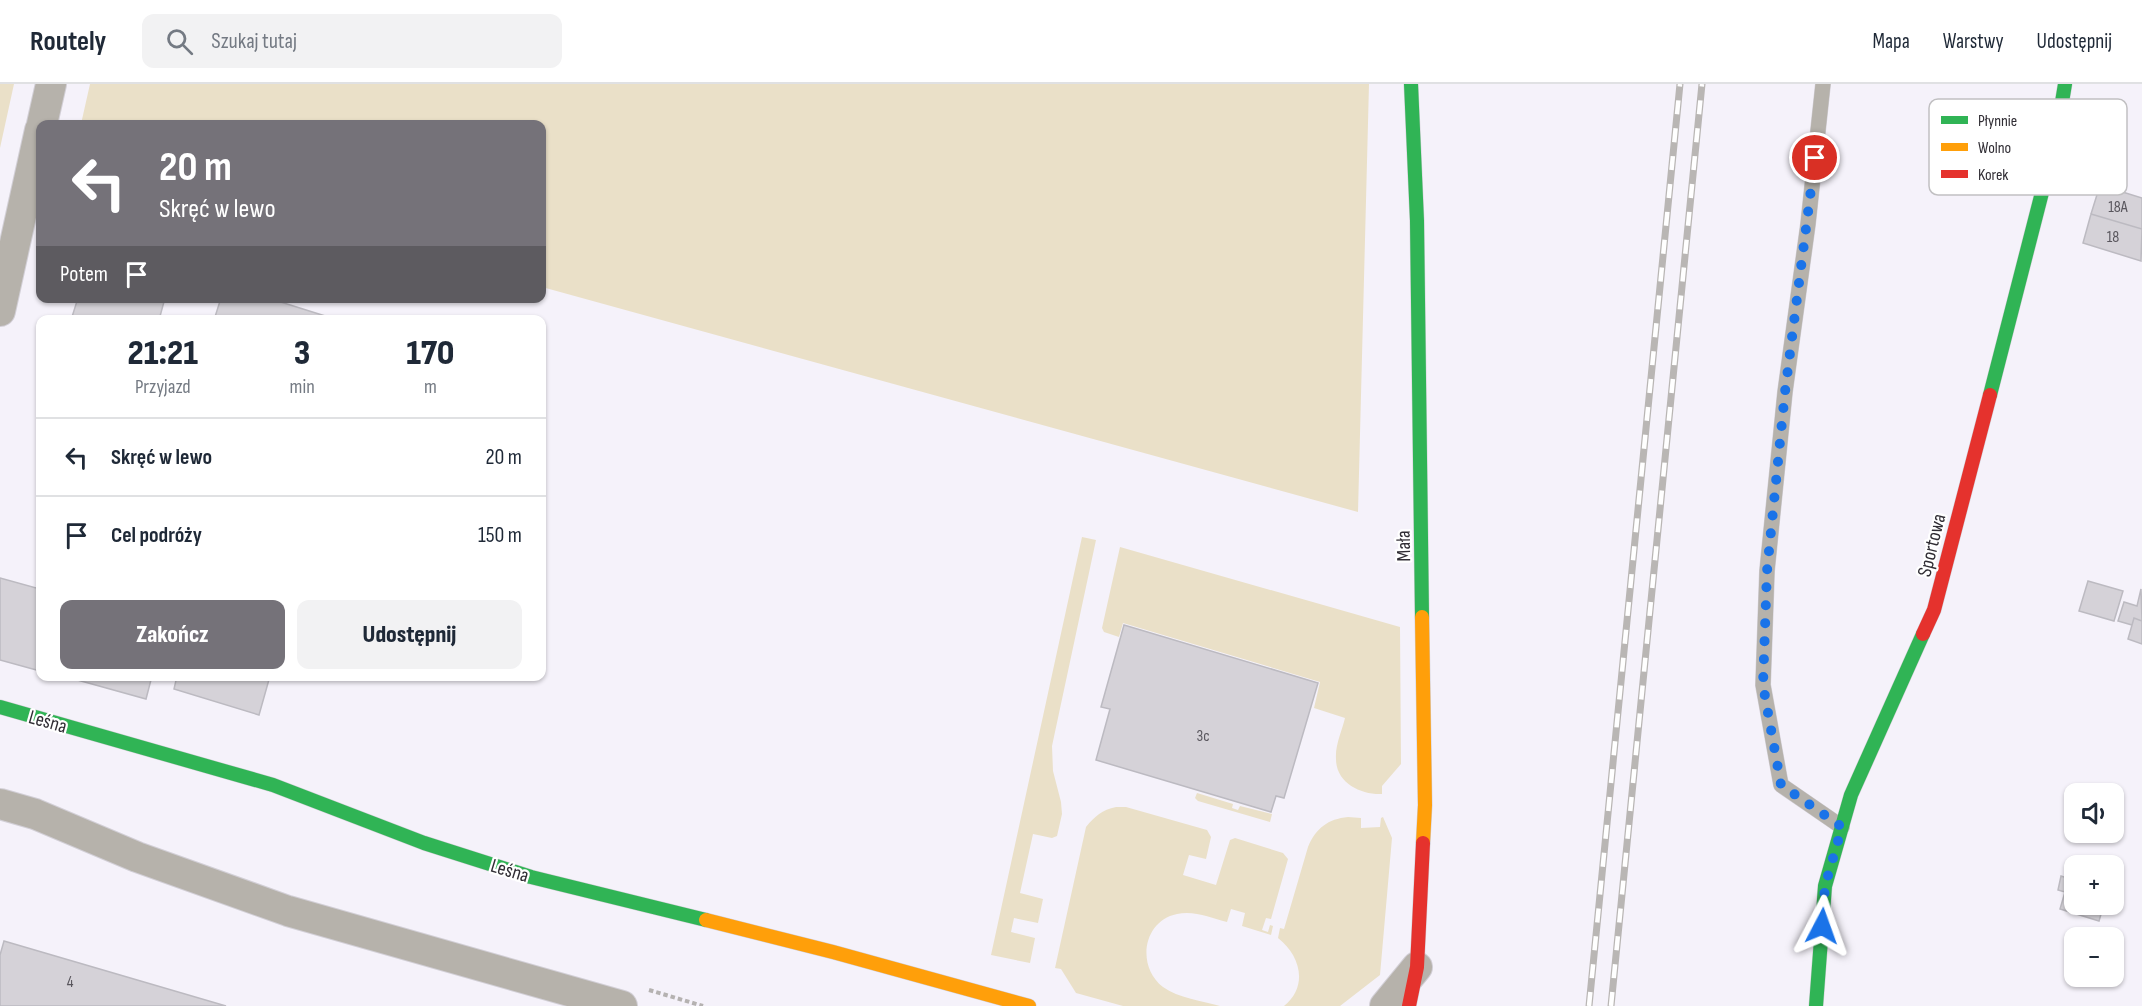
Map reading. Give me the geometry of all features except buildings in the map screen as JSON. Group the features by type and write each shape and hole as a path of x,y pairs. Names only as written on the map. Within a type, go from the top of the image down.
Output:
{"street":[{"path":"43,120 51,84"},
{"name":"Mała","path":"1409,1006 1417,967 1425,770 1417,233 1411,84"},
{"name":"Sportowa","path":"2062,99 2065,84"},
{"path":"0,311 36,148"},
{"name":"Sportowa","path":"1816,1006 1825,886 1851,795 1934,610 2041,195"},
{"name":"Leśna","path":"0,707 273,785 424,843 531,877 833,952 1029,1006"},
{"path":"0,804 35,814 137,856 288,911 622,1006"},
{"path":"1385,1006 1417,967"}],"lane":[{"path":"1823,84 1776,475 1767,571 1763,685 1781,785 1842,827"}],"shaded area":[{"path":"0,84 14,84 0,148"},
{"path":"90,84 1369,84 1358,512 546,288 546,120 82,120"},
{"path":"1082,537 1096,540 1052,746 1053,771 1062,814 1057,836 1052,838 1033,834 1020,893 1043,899 1038,923 1014,918 1011,932 1035,938 1030,963 991,955"},
{"path":"1120,547 1400,627 1401,764 1382,786 1382,794 1358,790 1340,775 1336,754 1345,718 1314,708 1320,682 1123,623 1119,637 1104,632 1102,628"},
{"path":"1197,793 1233,804 1232,808 1238,810 1240,806 1272,814 1270,822 1198,801 1195,798"},
{"path":"1116,807 1126,807 1207,830 1211,837 1206,859 1189,855 1183,875 1216,885 1230,840 1235,838 1283,853 1288,859 1271,919 1266,918 1262,930 1268,932 1270,925 1273,926 1271,935 1242,926 1245,913 1231,909 1227,922 1196,914 1177,914 1157,925 1151,935 1147,945 1147,957 1154,978 1169,991 1183,997 1220,1006 1123,1006 1076,993 1061,969 1055,968 1086,827 1099,814"},
{"path":"1348,817 1361,818 1361,828 1380,827 1383,817 1392,838 1380,975 1340,1006 1284,1006 1297,989 1299,971 1292,953 1278,938 1280,928 1284,929 1311,840 1329,822"}],"railway":[{"path":"1589,1006 1680,84"},
{"path":"1611,1006 1702,84"}],"traffic: fast":[{"path":"1411,84 1417,221 1422,617"},
{"path":"2062,99 2065,84"},
{"path":"1990,395 2041,195"},
{"path":"1816,1006 1825,886 1851,795 1923,634"},
{"path":"0,707 273,785 424,843 531,877 706,920"}],"traffic: slow":[{"path":"1422,617 1425,805 1423,843"},
{"path":"706,920 1029,1006"}],"traffic: jam":[{"path":"1923,634 1934,610 1990,395"},
{"path":"1409,1006 1417,967 1423,843"}],"route":[{"path":"1815,158 1785,392 1767,571 1763,685 1781,785 1842,827 1825,886 1822,926"}]}
